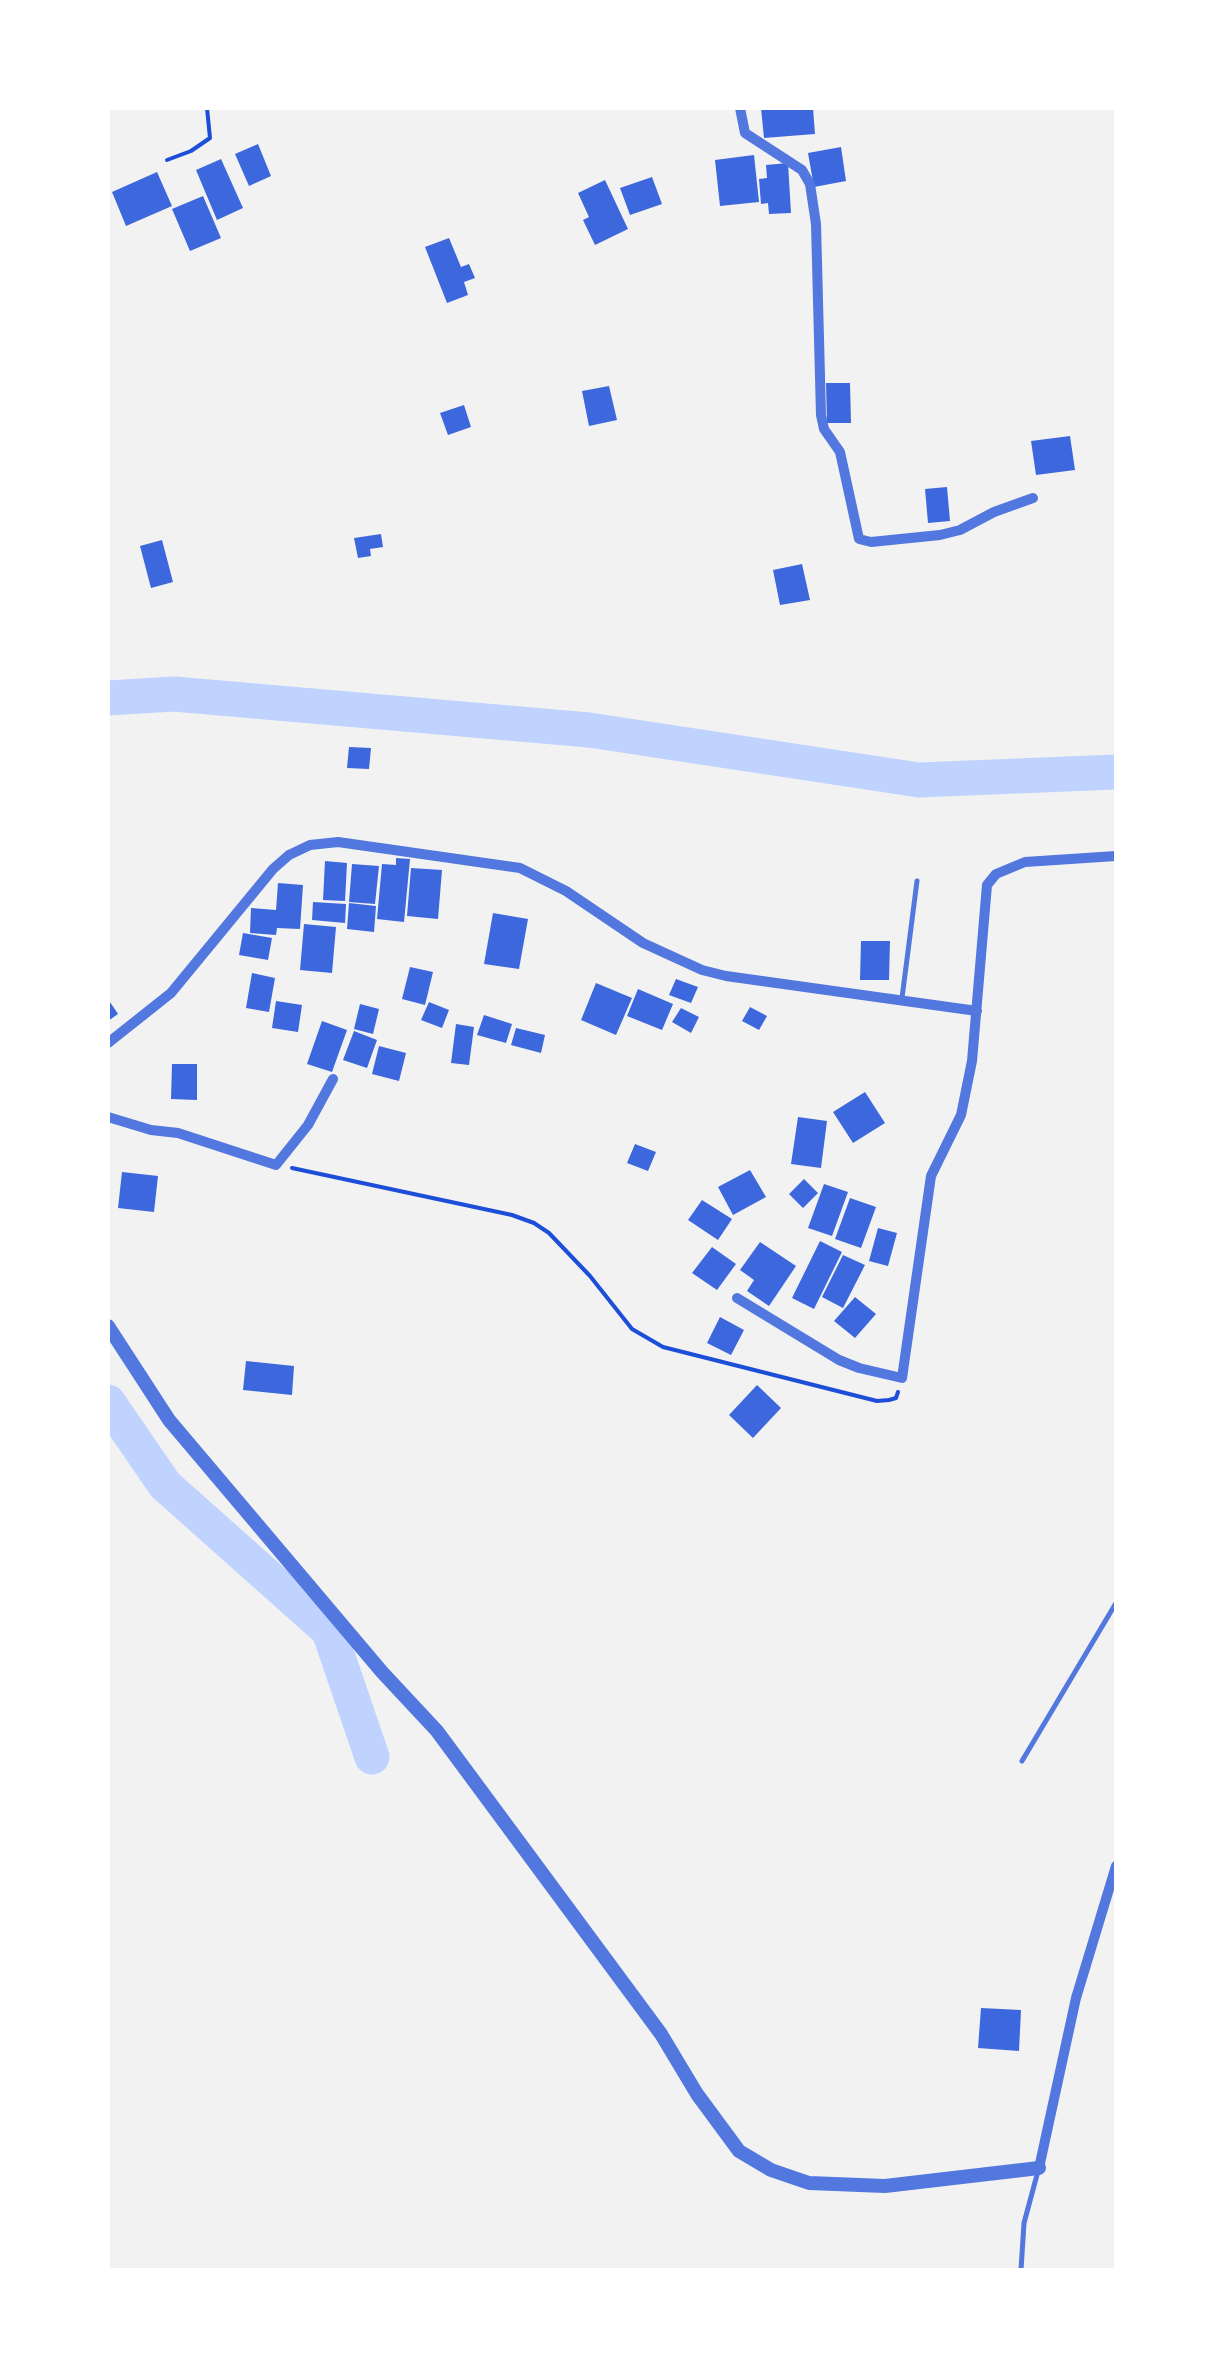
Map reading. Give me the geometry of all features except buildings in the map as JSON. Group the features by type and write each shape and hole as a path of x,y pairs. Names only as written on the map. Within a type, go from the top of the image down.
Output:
{"street":[{"path":"740,108 745,133 802,170 810,184 816,224 821,415 824,429 840,452 859,538 871,542 940,535 1033,498"},
{"path":"108,1043 171,994 288,855 310,845 338,842 520,868 566,891 643,943 702,970 977,1011"},
{"path":"737,1298 839,1360 902,1378 932,1176 960,1115 972,1061 984,894 996,874 1024,862 1116,856"},
{"path":"108,1117 150,1130 178,1133 276,1165 308,1125 332,1080"},
{"path":"108,1326 169,1420 382,1672 437,1731 662,2034 697,2094 739,2151 771,2170 809,2183 885,2186 1039,2168 1076,1998 1116,1866"}],"lane":[{"path":"902,1001 917,881"},
{"path":"1022,1761 1116,1603"},
{"path":"1021,2270 1024,2223 1039,2168"}],"path":[{"path":"167,160 210,138 207,108"},
{"path":"276,1165 512,1215 534,1224 590,1276 632,1330 664,1348 877,1401 896,1398 902,1378"}],"waterway":[{"path":"108,698 174,694 589,730 919,780 1116,772"},
{"path":"108,1402 165,1485 329,1631 372,1757"}]}
